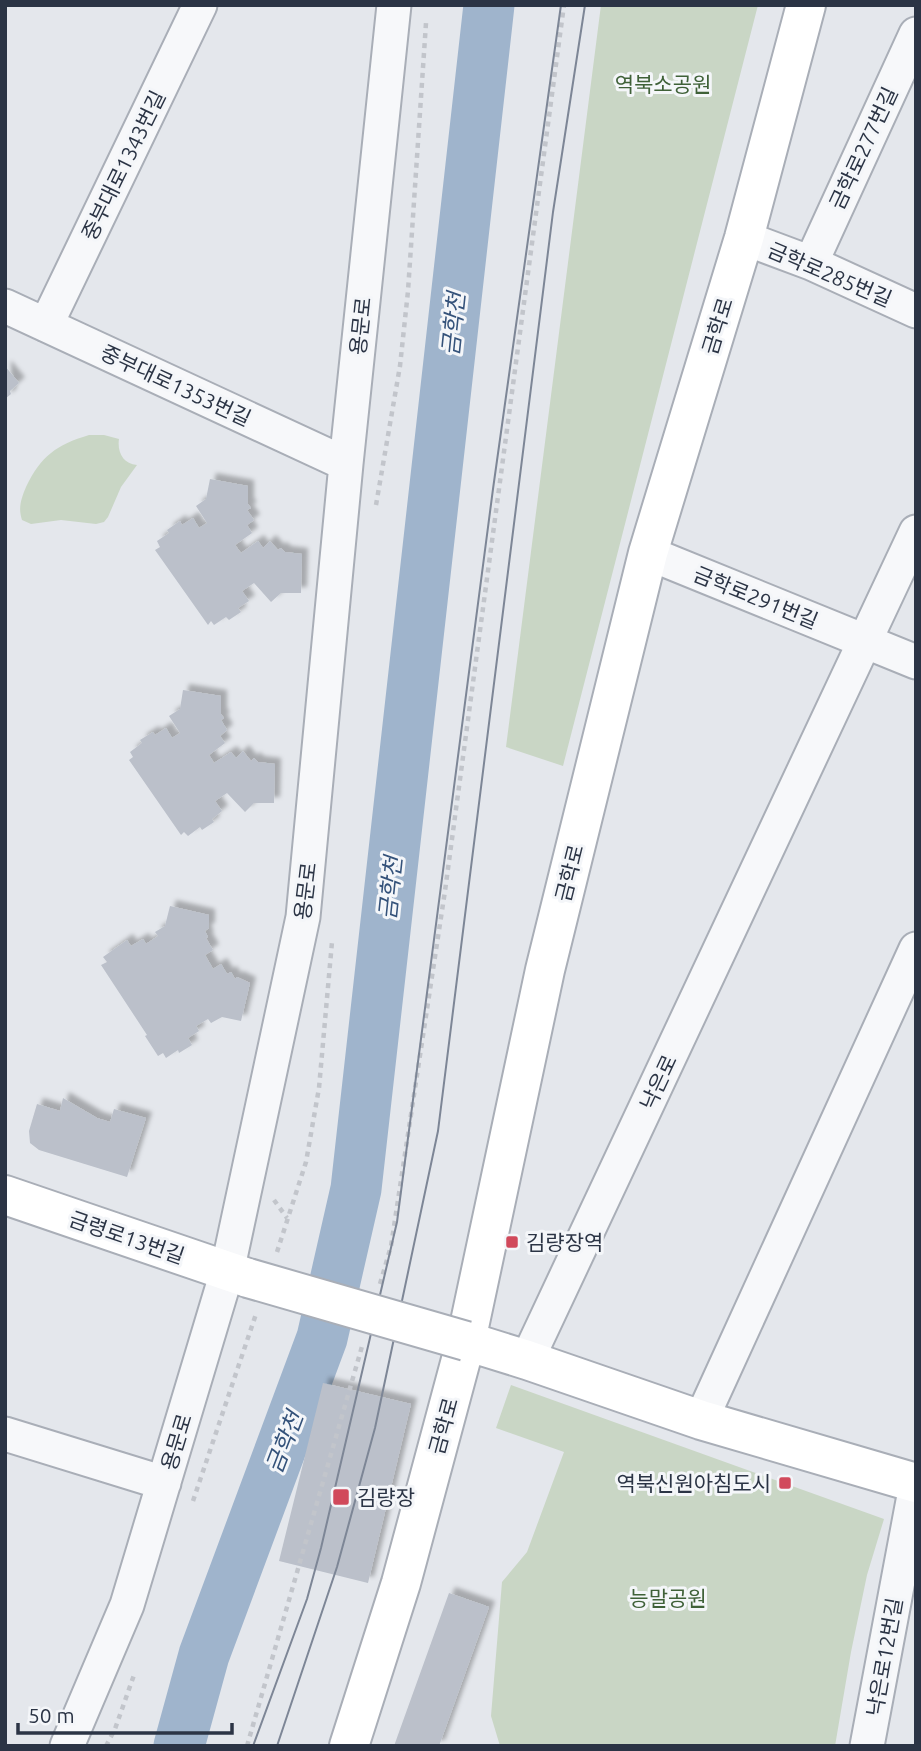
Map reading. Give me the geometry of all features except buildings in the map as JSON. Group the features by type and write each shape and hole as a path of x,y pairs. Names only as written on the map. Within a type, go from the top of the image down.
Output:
{"main road":[{"name":"금학로","path":"349,1746 401,1583 466,1341 545,970 648,553 744,238 806,5"},
{"name":"금령로13번길","path":"5,1195 238,1275 466,1341"},
{"path":"466,1341 701,1420 916,1484"}],"street":[{"name":"중부대로1343번길","path":"46,325 200,5"},
{"name":"용문로","path":"67,1746 127,1605 164,1483 238,1275 303,917 346,464 394,5"},
{"name":"금학로277번길","path":"811,263 916,34"},
{"name":"금학로285번길","path":"744,238 811,263 916,311"},
{"name":"중부대로1353번길","path":"5,306 346,464"},
{"path":"864,640 916,531"},
{"name":"금학로291번길","path":"648,553 916,662"},
{"name":"낙은로","path":"527,1360 864,640"},
{"path":"701,1420 914,953"},
{"path":"5,1434 164,1483"},
{"name":"낙은로12번길","path":"867,1746 916,1484"}],"path":[{"path":"379,1286 391,1246 445,891 564,5"},
{"path":"247,1746 364,1339"}],"green space":[{"name":"역북소공원","path":"601,5 758,5 563,766 506,747"},
{"path":"89,435 119,439 122,457 137,465 121,487 108,517 104,522 96,524 61,520 31,524 22,520 21,500 38,467 51,453 67,443"},
{"name":"능말공원","path":"511,1385 884,1519 867,1575 835,1746 500,1746 491,1716 502,1582 527,1552 564,1452 496,1428"}],"waterway":[{"name":"금학천","path":"179,1746 204,1655 322,1338 356,1189 489,5"}],"tram line":[{"path":"253,1746 307,1599 397,1222 493,489 561,5"},
{"path":"277,1746 337,1567 375,1428 438,1131 553,212 585,5"}],"place":[{"name":"김량장역","path":"512,1242"},
{"name":"역북신원아침도시","path":"785,1483"},
{"name":"김량장","path":"341,1497"}]}
